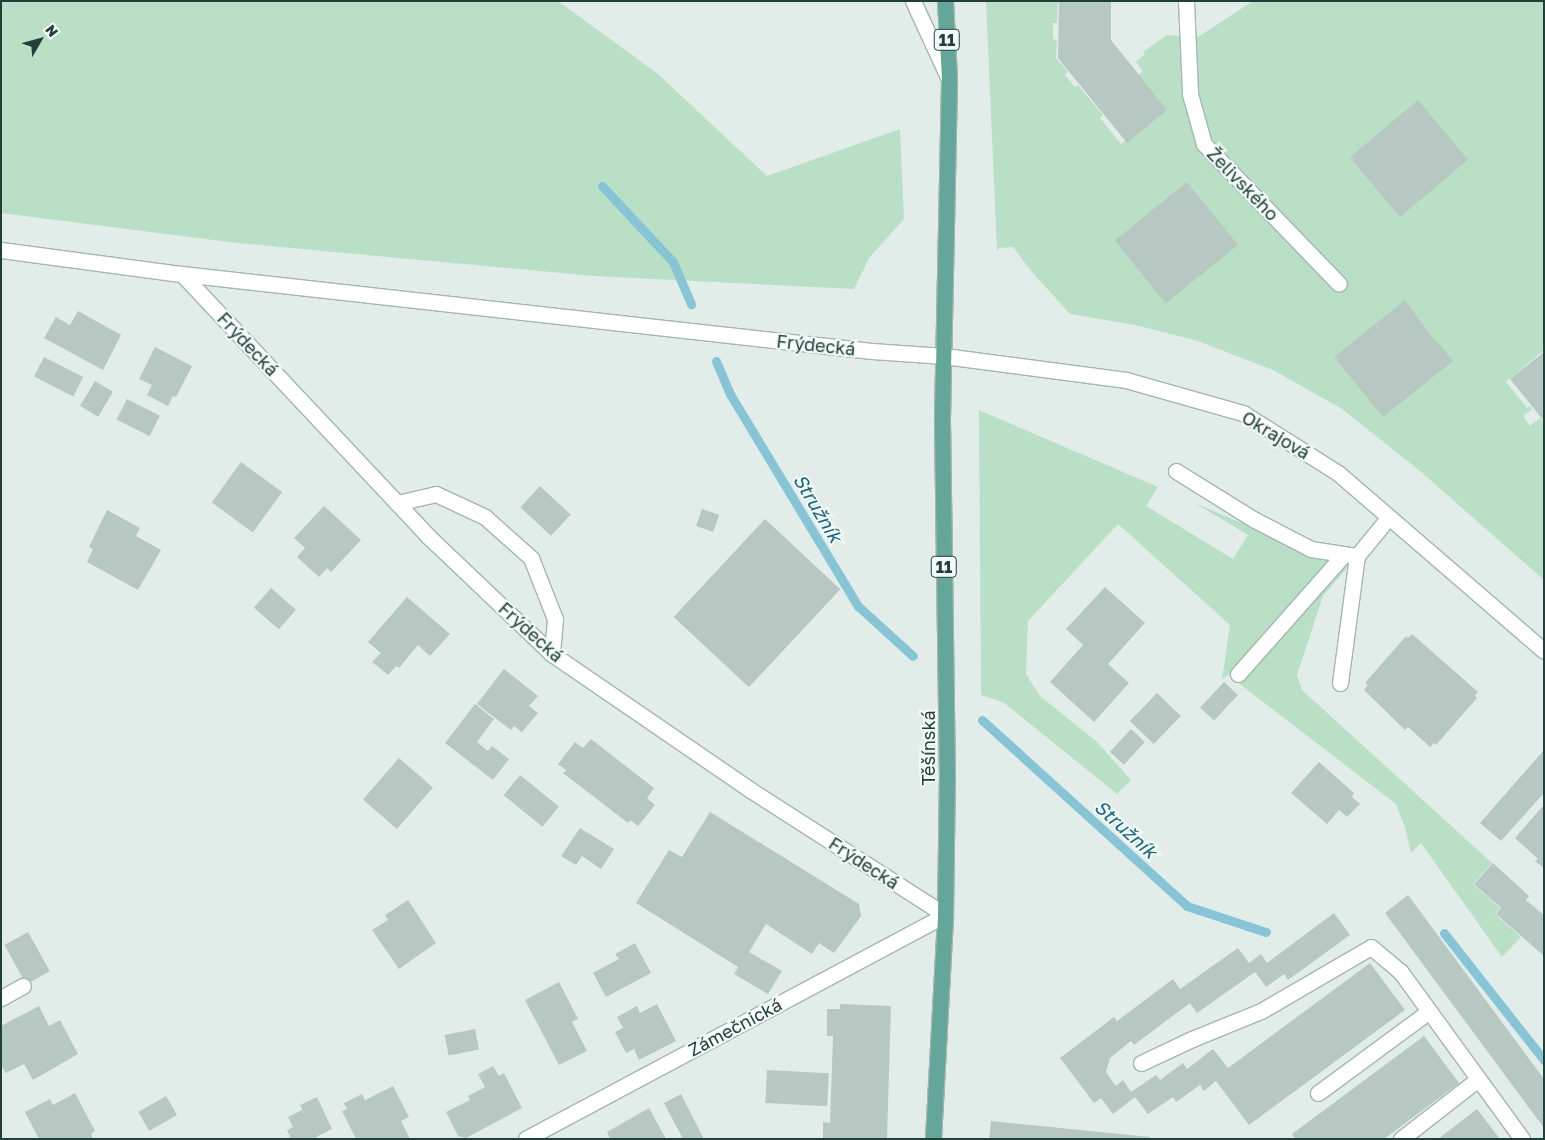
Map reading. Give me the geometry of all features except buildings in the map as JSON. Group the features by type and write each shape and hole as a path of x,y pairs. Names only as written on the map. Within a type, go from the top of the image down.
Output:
{"main road":[{"name":"11","path":"944,356 949,79 945,1"},
{"name":"Těšínská","path":"933,1139 945,915 947,779 942,417 944,356"}],"street":[{"path":"913,1 949,79"},
{"name":"Želivského","path":"1186,1 1190,94 1204,144 1339,284"},
{"name":"Frýdecká","path":"1,250 182,274 872,352 944,356"},
{"name":"Frýdecká","path":"182,274 428,537 552,654 749,789 945,915"},
{"name":"Okrajová","path":"944,356 1126,380 1243,414 1338,473 1544,651"},
{"path":"1176,471 1253,519 1311,549 1351,555"},
{"path":"397,503 436,494 485,517 531,558 555,619 552,654"},
{"path":"1238,674 1389,517"},
{"path":"1340,683 1351,555"},
{"name":"Zámečnická","path":"526,1139 945,915"},
{"path":"1141,1063 1192,1039 1261,1012 1371,947 1400,971 1522,1139"},
{"path":"1,998 23,986"},
{"path":"1318,1093 1428,1012"},
{"path":"1401,1139 1478,1079"}],"green space":[{"path":"1,1 558,1 658,74 767,176 900,129 904,219 869,258 854,289 593,276 237,243 1,213"},
{"path":"986,1 1058,1 1057,23 1053,23 1053,39 1057,40 1056,58 1068,72 1065,75 1075,87 1078,85 1103,115 1100,118 1121,144 1163,111 1138,75 1143,71 1136,62 1145,54 1143,52 1167,35 1198,37 1253,1 1544,1 1544,350 1506,382 1527,408 1530,406 1532,409 1523,416 1530,426 1540,418 1544,423 1544,580 1420,471 1342,409 1275,371 1198,341 1135,325 1070,314 1031,271 1013,247 1000,248 997,251"},
{"path":"979,410 1158,487 1146,506 1233,559 1248,535 1195,503 1347,568 1323,596 1297,675 1302,690 1492,863 1473,884 1500,908 1495,914 1521,937 1502,957 1421,843 1411,853 1405,827 1396,804 1228,675 1222,679 1230,625 1118,524 1028,621 1026,674 1040,696 1096,741 1131,780 1117,794 1003,702 981,695"}],"waterway":[{"name":"Stružník","path":"602,186 673,262 691,304"},
{"name":"Stružník","path":"716,361 730,394 858,606 913,656"},
{"name":"Stružník","path":"982,720 1187,906 1266,932"},
{"name":"Stružník","path":"1444,933 1544,1060"}]}
